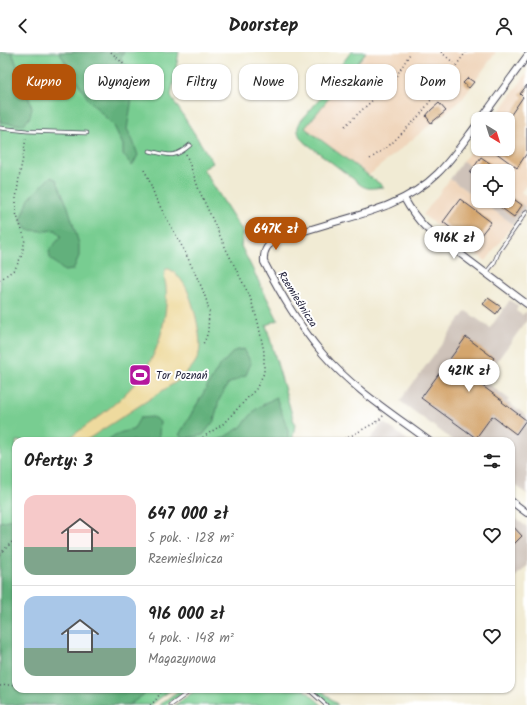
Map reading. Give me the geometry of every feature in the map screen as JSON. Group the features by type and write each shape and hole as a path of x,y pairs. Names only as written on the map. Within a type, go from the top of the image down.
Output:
{"street":[{"path":"486,112 527,56"},
{"name":"Rzemieślnicza","path":"424,437 362,391 341,373 320,350 288,305 264,262 264,255 265,249 278,239 382,208 416,191 438,174 458,151 471,133"},
{"path":"404,198 412,212 426,228 527,304"},
{"path":"515,504 527,513"}],"lane":[{"path":"0,128 27,131 87,133"},
{"path":"150,151 178,155 190,145"},
{"path":"486,273 494,262 499,251 527,211"},
{"path":"171,705 187,693"},
{"path":"312,693 326,705"}],"path":[{"path":"111,52 124,64"},
{"path":"345,126 394,80 411,52"},
{"path":"441,52 454,64"},
{"path":"457,64 466,52"},
{"path":"370,158 391,144 420,115 431,100"},
{"path":"0,280 15,269 22,255 25,239 16,213 16,199 18,178 27,131"},
{"path":"185,150 199,190 250,297 258,322 264,352 264,373 256,389 223,424 203,437"},
{"path":"144,170 156,200 184,250 207,302 209,311 208,331 203,344"},
{"path":"349,437 378,420 388,411"},
{"path":"0,554 12,542"},
{"path":"0,686 12,684"},
{"path":"150,705 160,693"}],"shaded area":[{"path":"366,52 496,52 463,98 369,175 305,128 327,100 397,100 397,64 356,64"},
{"path":"527,73 527,184 521,192 527,197 526,207 515,199 515,164 471,164 471,167 463,161 471,150 471,156 515,156 515,112 499,112"},
{"path":"463,161 471,167 471,194 450,179"},
{"path":"450,179 471,194 471,208 490,208 513,224 486,261 423,215"},
{"path":"515,199 526,207 513,224 490,208 515,208"},
{"path":"510,300 518,306 516,311 522,315 526,312 527,313 527,320 483,380 509,399 507,402 527,416 527,494 515,485 515,437 449,437 400,401 466,311 490,328"},
{"path":"383,422 404,437 372,437"},
{"path":"515,518 527,527 527,565 515,577"}],"green space":[{"name":"Tor Poznań","path":"0,52 179,52 177,64 172,64 172,100 213,163 203,169 243,233 241,246 278,320 266,325 295,425 293,437 12,437 12,693 167,693 151,705 0,705"},
{"path":"0,52 12,52 16,64 12,64 12,100 29,100 32,107 30,117 23,125 0,122"},
{"path":"59,52 124,52 121,58 123,64 84,64 84,93 76,80 76,64 66,64"},
{"path":"351,52 366,52 356,64 342,64"},
{"path":"89,100 132,100 127,129 138,155 132,166 123,154 123,145 114,126"},
{"path":"319,100 327,100 305,128 384,187 366,188 302,140 298,131 300,122"},
{"path":"50,177 56,179 68,207 79,244 79,256 73,270 64,271 50,258 49,250 61,237 56,230 27,230 21,220 29,199"},
{"path":"244,349 251,363 246,375 228,384 219,400 214,421 203,435 182,437 179,435 218,368 234,351"},
{"path":"276,397 288,430 288,437 224,437 241,427 256,409"},
{"path":"153,417 160,422 159,437 112,437 119,433 133,430 140,418"},
{"path":"12,519 12,693 146,693 129,705 0,705 0,522"},
{"path":"176,693 183,693 166,705 159,705"},
{"path":"192,693 308,693 322,705 175,705"},
{"path":"316,693 324,693 338,705 330,705"}],"sand":[{"path":"166,269 169,269 175,273 184,284 190,298 196,318 200,347 196,361 179,380 91,437 70,437 98,417 128,391 141,376 151,360 159,341 165,316 166,285 164,274"}],"building":[{"path":"468,78 474,82 469,88 463,83"},
{"path":"527,85 527,153 517,168 515,164 512,164 501,156 515,156 515,112 513,112 523,97 520,94"},
{"path":"439,103 446,111 431,123 426,116"},
{"path":"481,157 491,164 476,164"},
{"path":"460,199 491,222 473,245 443,222"},
{"path":"515,200 522,205 514,217 502,208 515,208"},
{"path":"488,298 501,307 496,314 483,304"},
{"path":"466,337 494,358 477,382 526,420 516,434 492,416 477,437 475,437 421,398"},
{"path":"515,528 522,536 515,543"}],"place":[{"name":"Tor Poznań","path":"140,375"}]}
